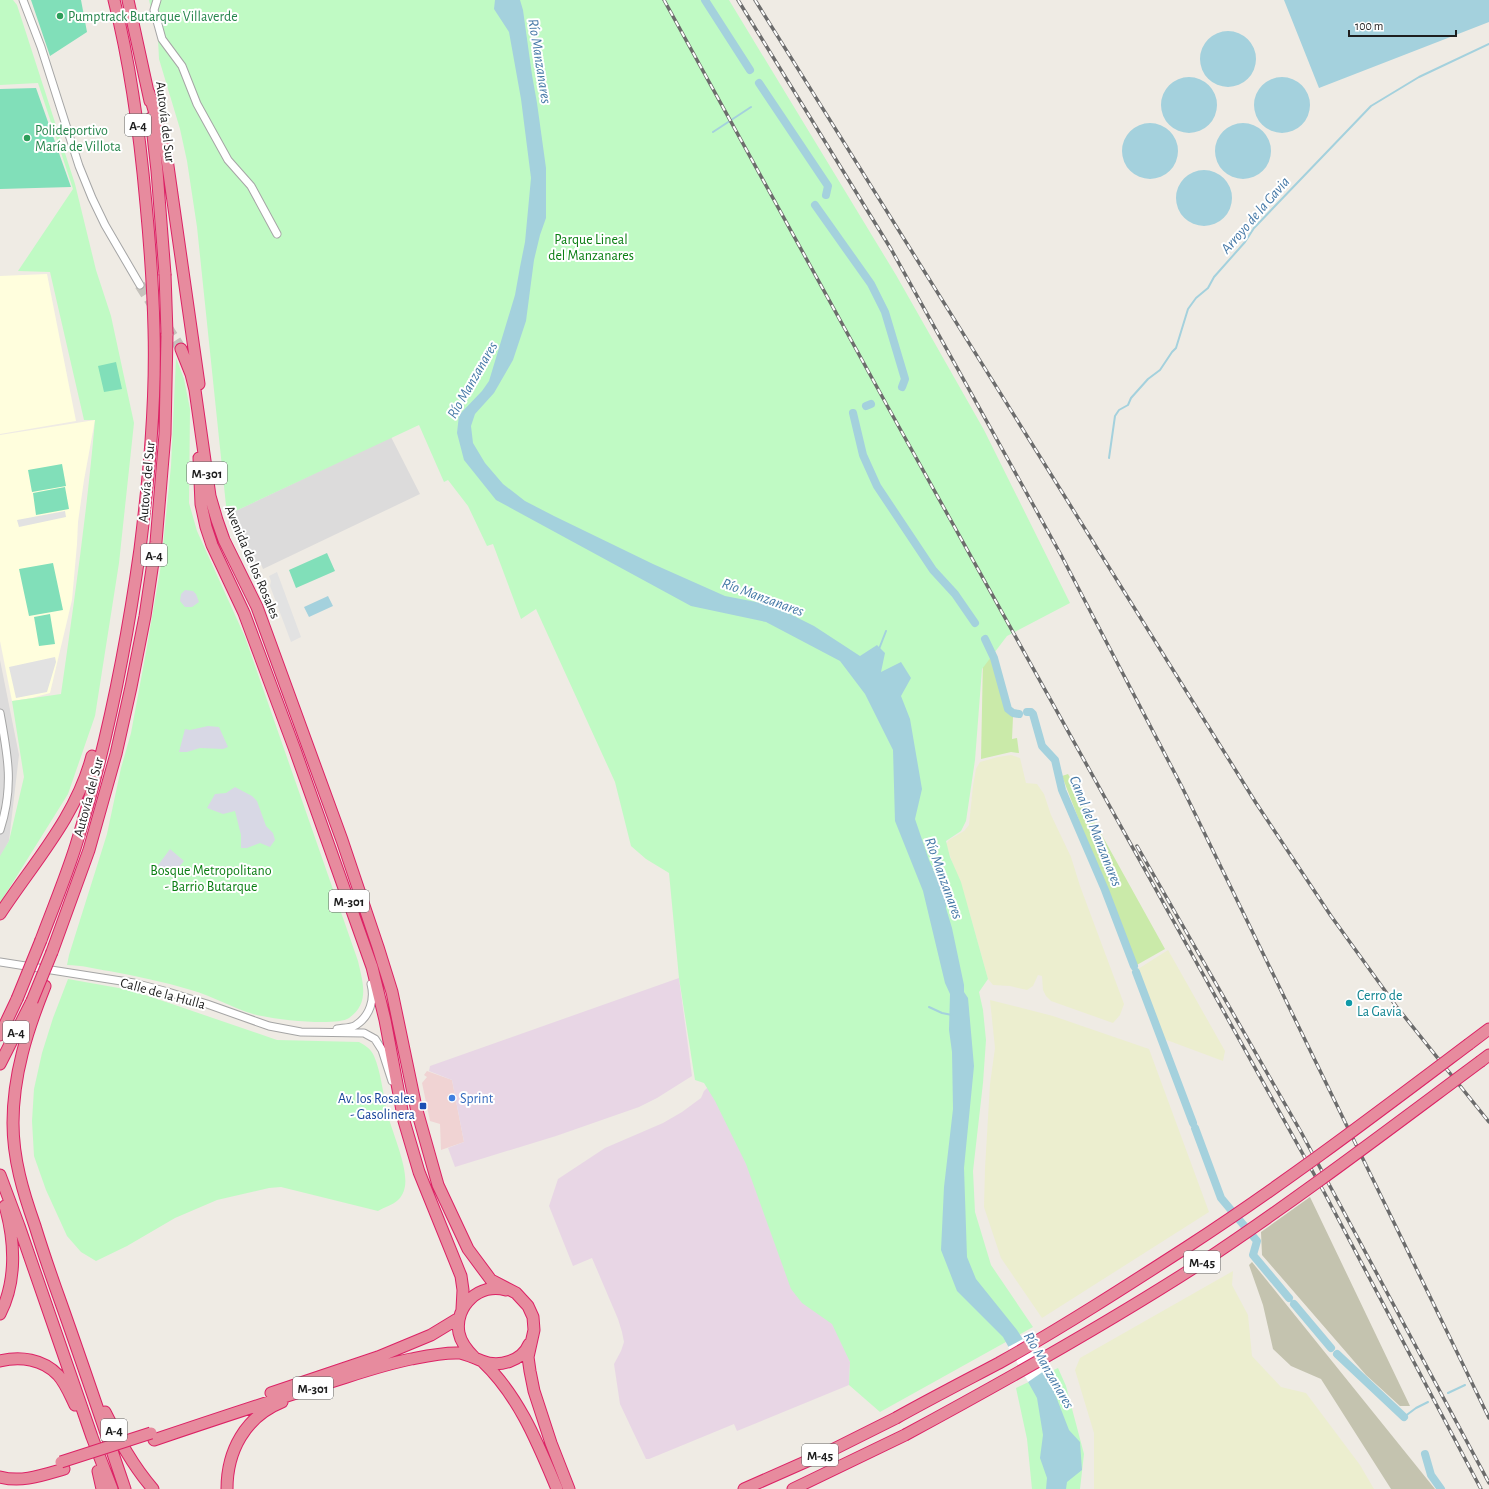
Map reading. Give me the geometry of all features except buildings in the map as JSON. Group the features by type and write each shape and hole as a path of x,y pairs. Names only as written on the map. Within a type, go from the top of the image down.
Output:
{"highway":[{"name":"Autovía del Sur","path":"0,1035 17,999 41,940 76,845 114,703 134,596 150,463 154,331 151,252 138,129 126,56 114,0"},
{"name":"Autovía del Sur","path":"0,1064 35,1003 89,850 116,754 136,666 156,542 165,434 167,334 165,274 149,93 128,0"},
{"path":"149,93 166,152 217,520"},
{"name":"Avenida de los Rosales","path":"182,349 195,390 210,496 217,520 224,540 257,608 342,840 378,946 392,992 416,1107 438,1185 468,1249 491,1280 516,1293"},
{"name":"Avenida de los Rosales","path":"200,426 200,504 208,533 244,613 349,901"},
{"path":"0,914 57,834 72,808 87,776 109,695 122,664"},
{"name":"M-301","path":"349,901 372,966 404,1121 419,1172 461,1276 463,1290 459,1333 461,1340 464,1346 496,1374 508,1390 526,1420 544,1457 557,1489"},
{"path":"35,1003 23,1046 15,1087 13,1124 16,1160 22,1188 33,1222 84,1366 125,1489"},
{"name":"M-45","path":"744,1489 896,1418 1000,1362 1188,1247 1376,1114 1489,1029"},
{"name":"M-45","path":"793,1489 905,1435 1007,1380 1072,1342 1198,1264 1292,1200 1485,1058"},
{"path":"0,1175 19,1226 107,1486"},
{"path":"0,1190 12,1232 13,1252 8,1290 0,1314"},
{"name":"M-301","path":"0,1477 26,1479 42,1476 63,1466 378,1357 431,1335 461,1313 470,1298 482,1291 498,1288 516,1293 528,1306 533,1317 534,1332 528,1357 534,1392 551,1443 569,1489"},
{"name":"M-301","path":"152,1436 375,1368 410,1359 459,1353 492,1364 508,1362 515,1359 527,1349 534,1332"},
{"path":"0,1361 10,1359 26,1359 44,1365 58,1375 75,1404 100,1477 107,1486"},
{"name":"A-4","path":"84,1366 122,1447 136,1468 153,1489"},
{"name":"M-301","path":"227,1489 229,1463 235,1445 254,1420 277,1404 320,1386"},
{"name":"M-301","path":"0,1470 14,1472 30,1471 63,1466"}],"street":[{"path":"23,0 41,47 79,166 89,192 105,225 140,285"},
{"path":"157,0 154,10 162,39 182,66 197,104 228,160 251,186 277,234"},
{"path":"0,713 9,766 5,814 0,830"},
{"path":"324,1032 356,1025 366,1015 371,1006 373,991 349,901"},
{"name":"Calle de la Hulla","path":"0,962 134,983 207,1004 269,1026 302,1032 324,1032"},
{"path":"324,1032 364,1033 375,1039 382,1050 404,1121"}],"shaded area":[{"path":"47,274 76,421 0,434 0,276"},
{"path":"95,420 78,522 72,600 50,693 12,701 0,641 0,435"},
{"path":"391,437 420,494 263,569 261,564 258,562 253,564 251,559 248,560 227,515"},
{"path":"65,511 66,517 19,527 17,520"},
{"path":"277,572 301,637 291,642 270,586 271,581 269,576"},
{"path":"185,590 193,591 199,602 192,607 185,607 180,601 181,594"},
{"path":"55,657 56,662 47,692 16,698 9,667"},
{"path":"0,660 19,755 9,841 0,858"},
{"path":"208,726 219,727 228,747 223,749 200,748 187,752 179,752 185,729 190,730"},
{"path":"1011,755 1020,758 1026,783 1037,784 1044,794 1051,815 1071,857 1080,886 1124,1004 1120,1015 1113,1023 1051,1001 1043,990 1042,976 1038,975 1033,986 1027,990 1010,986 993,985 988,979 969,911 946,844 949,840 964,831 969,825 973,786 976,769 980,762"},
{"path":"235,787 252,796 257,801 266,826 273,833 275,840 270,847 260,843 247,848 241,848 241,835 235,811 223,814 207,808 215,794 226,793"},
{"path":"170,849 184,861 171,877 153,872"},
{"path":"1168,950 1225,1051 1223,1061 1164,1039 1138,969"},
{"path":"679,978 692,1076 657,1098 639,1107 556,1136 455,1167 448,1148 464,1142 452,1080 429,1071 430,1066"},
{"path":"990,1000 1053,1016 1149,1049 1209,1212 1042,1318 1001,1258 984,1207 990,1084 995,1048"},
{"path":"427,1071 452,1080 464,1142 441,1150 440,1124 430,1121 422,1083 427,1077 424,1075"},
{"path":"709,1086 837,1323 850,1362 849,1385 737,1431 734,1424 646,1459 620,1404 614,1364 624,1342 618,1319 592,1258 573,1266 549,1206 558,1179 605,1148 663,1123 682,1112 701,1098 704,1091"},
{"path":"1310,1197 1410,1406 1400,1406 1366,1375 1262,1255 1261,1232"},
{"path":"1252,1262 1435,1489 1391,1489 1321,1379 1291,1366 1273,1349 1263,1305 1249,1265"},
{"path":"1233,1271 1232,1285 1248,1315 1252,1356 1281,1387 1306,1393 1360,1465 1374,1489 1094,1489 1094,1433 1075,1370 1080,1358"}],"green space":[{"path":"0,0 13,0 17,5 75,184 96,270 111,316 134,423 119,563 95,716 68,794 0,903 0,856 9,841 24,777 12,701 61,694 84,523 95,420 84,420 50,272 18,271 73,189 38,83 0,85"},
{"name":"Pumptrack Butarque Villaverde","path":"31,0 81,0 87,32 50,56"},
{"name":"Parque Lineal del Manzanares","path":"149,0 729,0 896,275 984,430 1070,603 1007,636 982,669 975,760 966,821 961,831 946,841 950,857 961,882 988,979 979,992 983,1010 986,1040 983,1083 973,1171 975,1212 991,1265 1033,1327 880,1412 849,1385 850,1362 832,1324 802,1303 791,1289 746,1164 715,1101 704,1083 695,1080 679,978 669,873 646,859 631,846 615,782 536,609 521,619 493,544 487,546 468,506 448,480 444,482 419,425 227,515 197,227 187,161 180,129 159,59 158,39"},
{"name":"Polideportivo María de Villota","path":"36,88 71,187 0,189 0,89"},
{"name":"Bosque Metropolitano - Barrio Butarque","path":"176,358 184,379 190,409 189,503 197,531 245,637 358,961 363,985 362,999 356,1012 349,1018 342,1021 317,1022 287,1020 261,1016 171,984 83,966 67,965 107,834 121,768 131,733 146,652 161,565 171,466"},
{"path":"116,362 122,389 104,392 98,366"},
{"path":"62,464 66,486 32,492 28,470"},
{"path":"65,487 69,509 36,515 33,493"},
{"path":"327,553 335,571 296,588 289,570"},
{"path":"53,563 63,610 29,616 19,569"},
{"path":"50,614 55,644 39,646 34,617"},
{"path":"983,658 991,658 1005,710 1013,717 1012,739 1017,738 1019,753 1011,752 981,759"},
{"path":"1068,774 1165,949 1135,966 1062,776"},
{"path":"68,979 130,990 277,1040 359,1042 363,1044 374,1056 380,1076 387,1112 402,1160 405,1186 404,1192 399,1200 378,1211 281,1187 269,1188 217,1200 175,1218 127,1246 96,1261 81,1252 67,1236 46,1190 34,1156 32,1121 34,1089 42,1053 53,1018"},
{"path":"1058,1368 1066,1386 1084,1454 1080,1489 1032,1489 1027,1439 1016,1388"}],"water":[{"path":"495,0 520,0 523,10 546,168 546,218 534,260 526,321 513,360 494,393 475,414 471,426 473,443 485,463 503,484 525,501 653,564 725,596 772,605 814,626 860,656 877,645 885,653 881,672 901,662 911,678 901,696 910,719 922,789 915,819 929,860 947,900 946,908 952,928 964,985 964,992 968,998 974,1066 964,1168 967,1257 976,1279 1017,1330 1050,1381 1069,1430 1080,1442 1082,1470 1067,1482 1066,1489 1046,1489 1047,1478 1040,1458 1043,1435 1037,1398 1003,1337 957,1291 941,1250 944,1187 953,1109 952,1052 949,1030 950,994 945,983 923,891 895,821 893,750 865,694 840,661 766,622 691,606 496,500 464,460 457,433 459,415 482,391 489,381 515,295 525,242 531,178 521,99 509,32 494,9"},
{"path":"1284,0 1489,0 1489,22 1319,88"},
{"path":"1228,31 1239,33 1248,39 1254,48 1256,59 1254,70 1248,79 1239,85 1228,87 1217,85 1208,79 1202,70 1200,59 1202,48 1208,39 1217,33"},
{"path":"1189,77 1200,79 1209,85 1215,94 1217,105 1215,116 1209,125 1200,131 1189,133 1178,131 1169,125 1163,116 1161,105 1163,94 1169,85 1178,79"},
{"path":"1282,77 1293,79 1302,85 1308,94 1310,105 1308,116 1302,125 1293,131 1282,133 1271,131 1262,125 1256,116 1254,105 1256,94 1262,85 1271,79"},
{"path":"1150,123 1161,125 1170,131 1176,140 1178,151 1176,162 1170,171 1161,177 1150,179 1139,177 1130,171 1124,162 1122,151 1124,140 1130,131 1139,125"},
{"path":"1243,123 1254,125 1263,131 1269,140 1271,151 1269,162 1263,171 1254,177 1243,179 1232,177 1223,171 1217,162 1215,151 1217,140 1223,131 1232,125"},
{"path":"1204,170 1215,172 1224,178 1230,187 1232,198 1230,209 1224,218 1215,224 1204,226 1193,224 1184,218 1178,209 1176,198 1178,187 1184,178 1193,172"},
{"path":"328,596 333,606 309,617 304,607"}],"pier":[{"path":"1023,1339 1044,1371 1028,1382 1008,1347"}],"waterway":[{"name":"Canal del Manzanares","path":"705,0 750,70"},
{"name":"Arroyo de la Gavia","path":"1109,458 1115,416 1119,410 1128,405 1131,398 1148,379 1160,370 1176,348 1188,309 1196,298 1208,288 1214,277 1245,242 1254,228 1371,106 1419,77 1489,44"},
{"name":"Canal del Manzanares","path":"759,83 828,186 826,195"},
{"path":"713,132 751,107"},
{"name":"Canal del Manzanares","path":"815,205 871,284 885,312 905,379 902,387"},
{"name":"Canal del Manzanares","path":"866,406 871,404"},
{"name":"Canal del Manzanares","path":"853,413 863,455 877,486 933,570 955,594 975,623"},
{"name":"Arroyo de la Gavia","path":"879,649 886,631"},
{"name":"Canal del Manzanares","path":"985,639 994,658 1008,709 1013,713 1019,714"},
{"name":"Canal del Manzanares","path":"1027,712 1031,712 1033,714 1042,746 1055,760 1062,790 1105,890 1134,966"},
{"name":"Canal del Manzanares","path":"1136,972 1193,1123"},
{"path":"929,1007 942,1013 952,1015"},
{"name":"Canal del Manzanares","path":"1195,1128 1221,1198 1257,1241 1253,1255 1289,1298"},
{"name":"Canal del Manzanares","path":"1294,1304 1331,1348"},
{"name":"Canal del Manzanares","path":"1337,1354 1404,1417"},
{"path":"1448,1393 1465,1385"},
{"path":"1404,1417 1416,1408 1428,1402"},
{"name":"Canal del Manzanares","path":"1425,1454 1431,1475 1441,1489"}],"tunnel":[{"path":"140,285 181,349"}],"railway":[{"path":"664,0 889,409 1324,1192 1481,1489"},
{"path":"738,0 891,249 1061,555 1182,787 1489,1418"},
{"path":"755,0 1256,803 1331,916 1396,1006 1489,1122"},
{"path":"1137,846 1301,1132 1489,1483"}],"place":[{"name":"Pumptrack Butarque Villaverde","path":"60,16"},
{"name":"Polideportivo María de Villota","path":"27,138"},
{"name":"Cerro de La Gavia","path":"1349,1003"},
{"name":"Sprint","path":"452,1098"},
{"name":"Av. los Rosales - Gasolinera","path":"423,1106"}],"water label":[{"name":"Río Manzanares","path":"540,61"},
{"name":"Río Manzanares","path":"472,380"},
{"name":"Río Manzanares","path":"763,597"},
{"name":"Río Manzanares","path":"944,878"},
{"name":"Río Manzanares","path":"1049,1370"}]}
